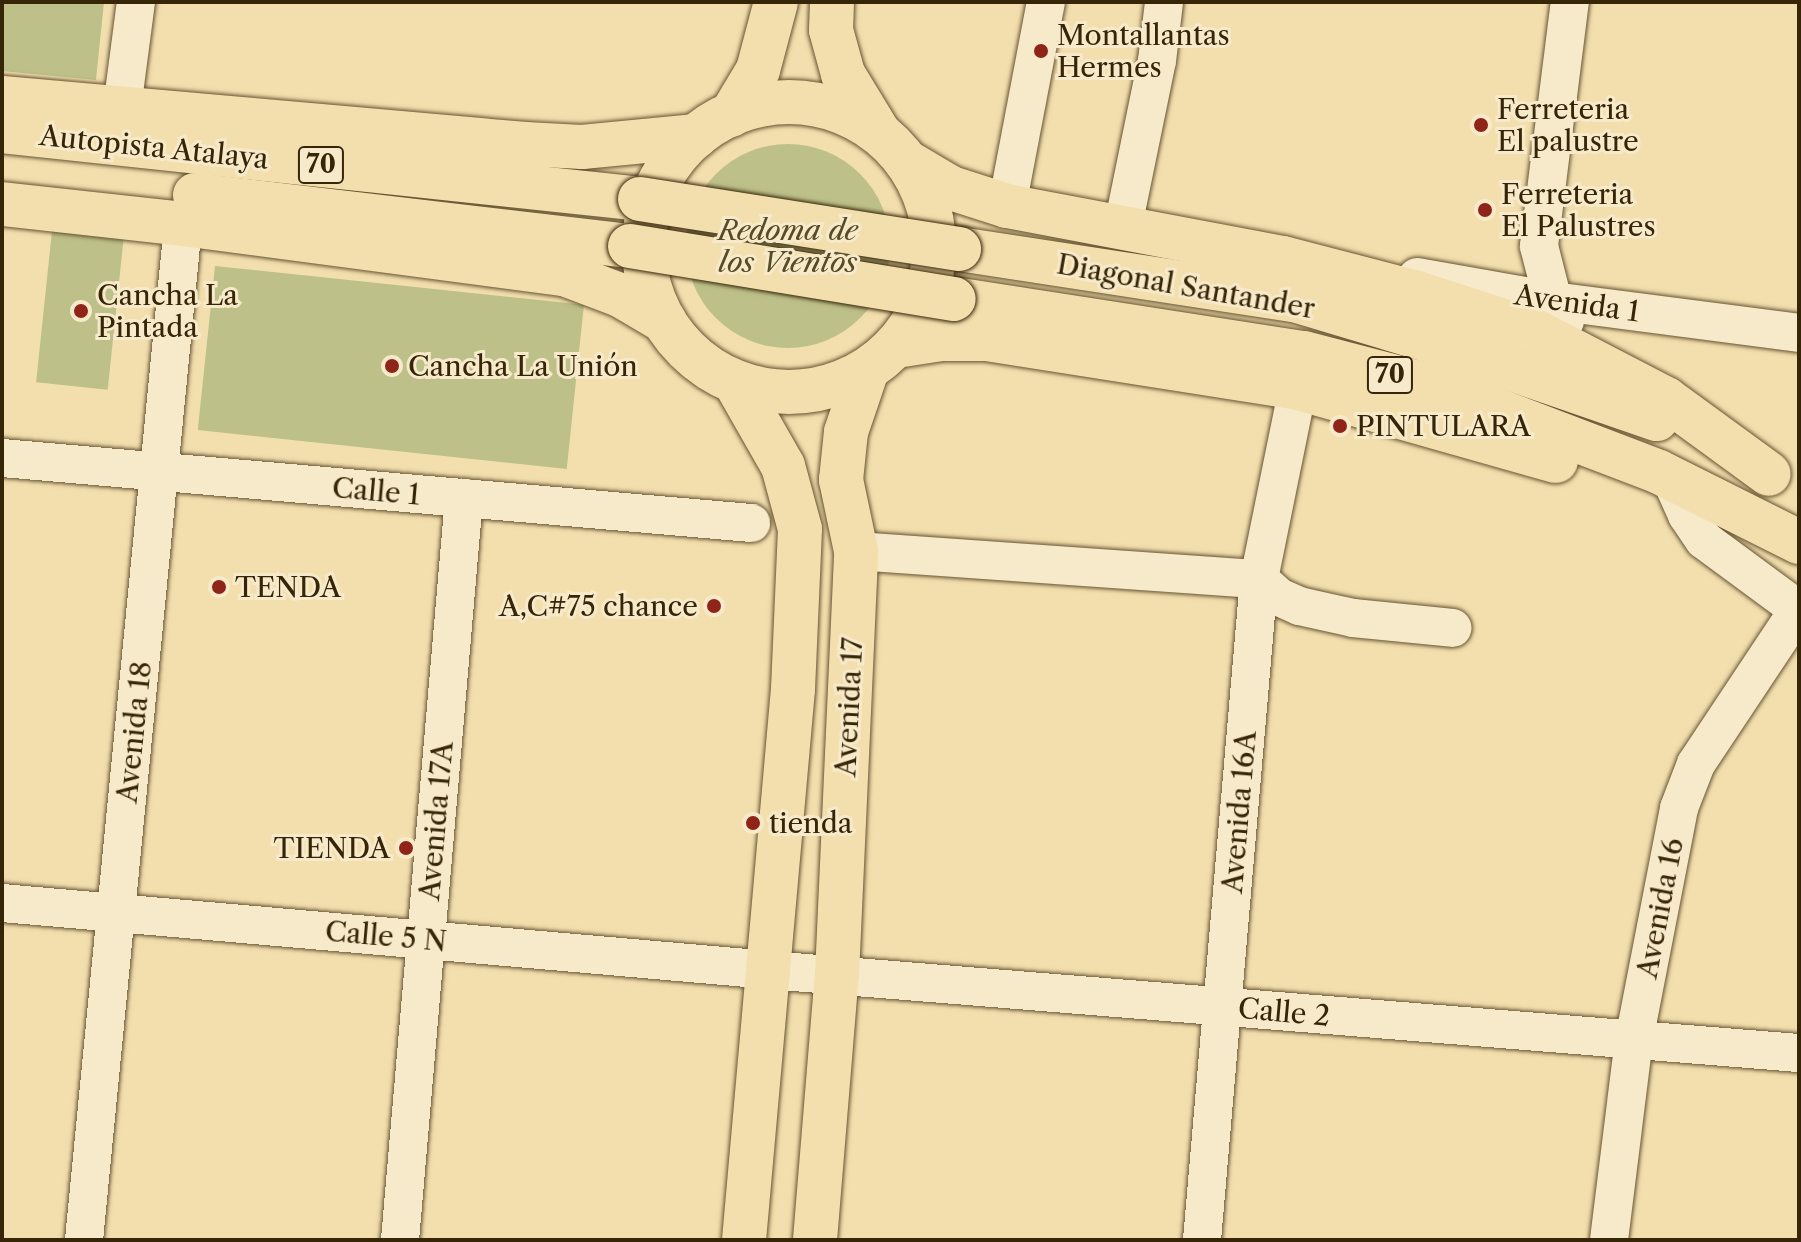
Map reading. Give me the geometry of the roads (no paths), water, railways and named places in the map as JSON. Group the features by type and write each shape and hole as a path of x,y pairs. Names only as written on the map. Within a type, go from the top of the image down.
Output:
{"main road":[{"path":"776,2 758,70 713,125 672,161 655,190 645,223 650,290 664,321 683,347 707,367 735,382 780,392 825,388 882,358 941,339 986,339 1298,388 1600,474 1664,475"},
{"name":"Avenida 17","path":"815,1240 837,975 856,551 841,480 846,432 882,358 919,313 933,275 934,217 893,148 843,74 831,30 832,2"},
{"path":"2,98 582,147 713,125 769,104 808,103 845,114 951,188 1007,206 1123,226 1355,276 1535,331 1666,399 1784,482"},
{"name":"Autopista Atalaya","path":"2,131 640,199"},
{"name":"Autopista Atalaya","path":"2,176 630,246"},
{"name":"Diagonal Santander","path":"640,199 1294,300 1427,340 1655,419 1784,482"},
{"path":"2,204 183,224 564,274 620,295 664,321"},
{"name":"Diagonal Santander","path":"630,246 1304,353 1442,389 1664,475 1799,542"},
{"name":"Avenida 17","path":"735,382 783,466 800,529 793,689 744,1240"}],"street":[{"path":"122,108 136,2"},
{"path":"1007,206 1046,2"},
{"path":"1123,226 1157,61 1164,2"},
{"path":"1570,2 1539,246 1553,301 1586,358"},
{"name":"Avenida 18","path":"84,1240 183,224"},
{"name":"Avenida 1","path":"1355,276 1405,275 1553,301 1799,333"},
{"name":"Avenida 16A","path":"1202,1240 1259,579 1298,388"},
{"name":"Calle 1","path":"2,458 751,523"},
{"path":"1664,475 1704,540 1799,610"},
{"name":"Avenida 17A","path":"400,1240 464,498"},
{"path":"856,551 1259,579 1279,597 1299,606 1353,618 1453,628"},
{"name":"Avenida 16","path":"1609,1240 1634,1040 1679,808 1696,764 1799,610"},
{"name":"Calle 5 N","path":"2,903 769,970"},
{"name":"Calle 2","path":"769,970 1799,1053"}],"place":[{"name":"Montallantas Hermes","path":"1041,51"},
{"name":"Ferreteria El palustre","path":"1481,125"},
{"name":"Ferreteria El Palustres","path":"1485,210"},
{"name":"Cancha La Pintada","path":"81,311"},
{"name":"Cancha La Unión","path":"392,366"},
{"name":"PINTULARA","path":"1340,426"},
{"name":"TENDA","path":"219,587"},
{"name":"A,C#75 chance","path":"714,606"},
{"name":"tienda","path":"753,823"},
{"name":"TIENDA","path":"406,848"}],"park label":[{"name":"Redoma de los Vientos","path":"788,246"}]}
